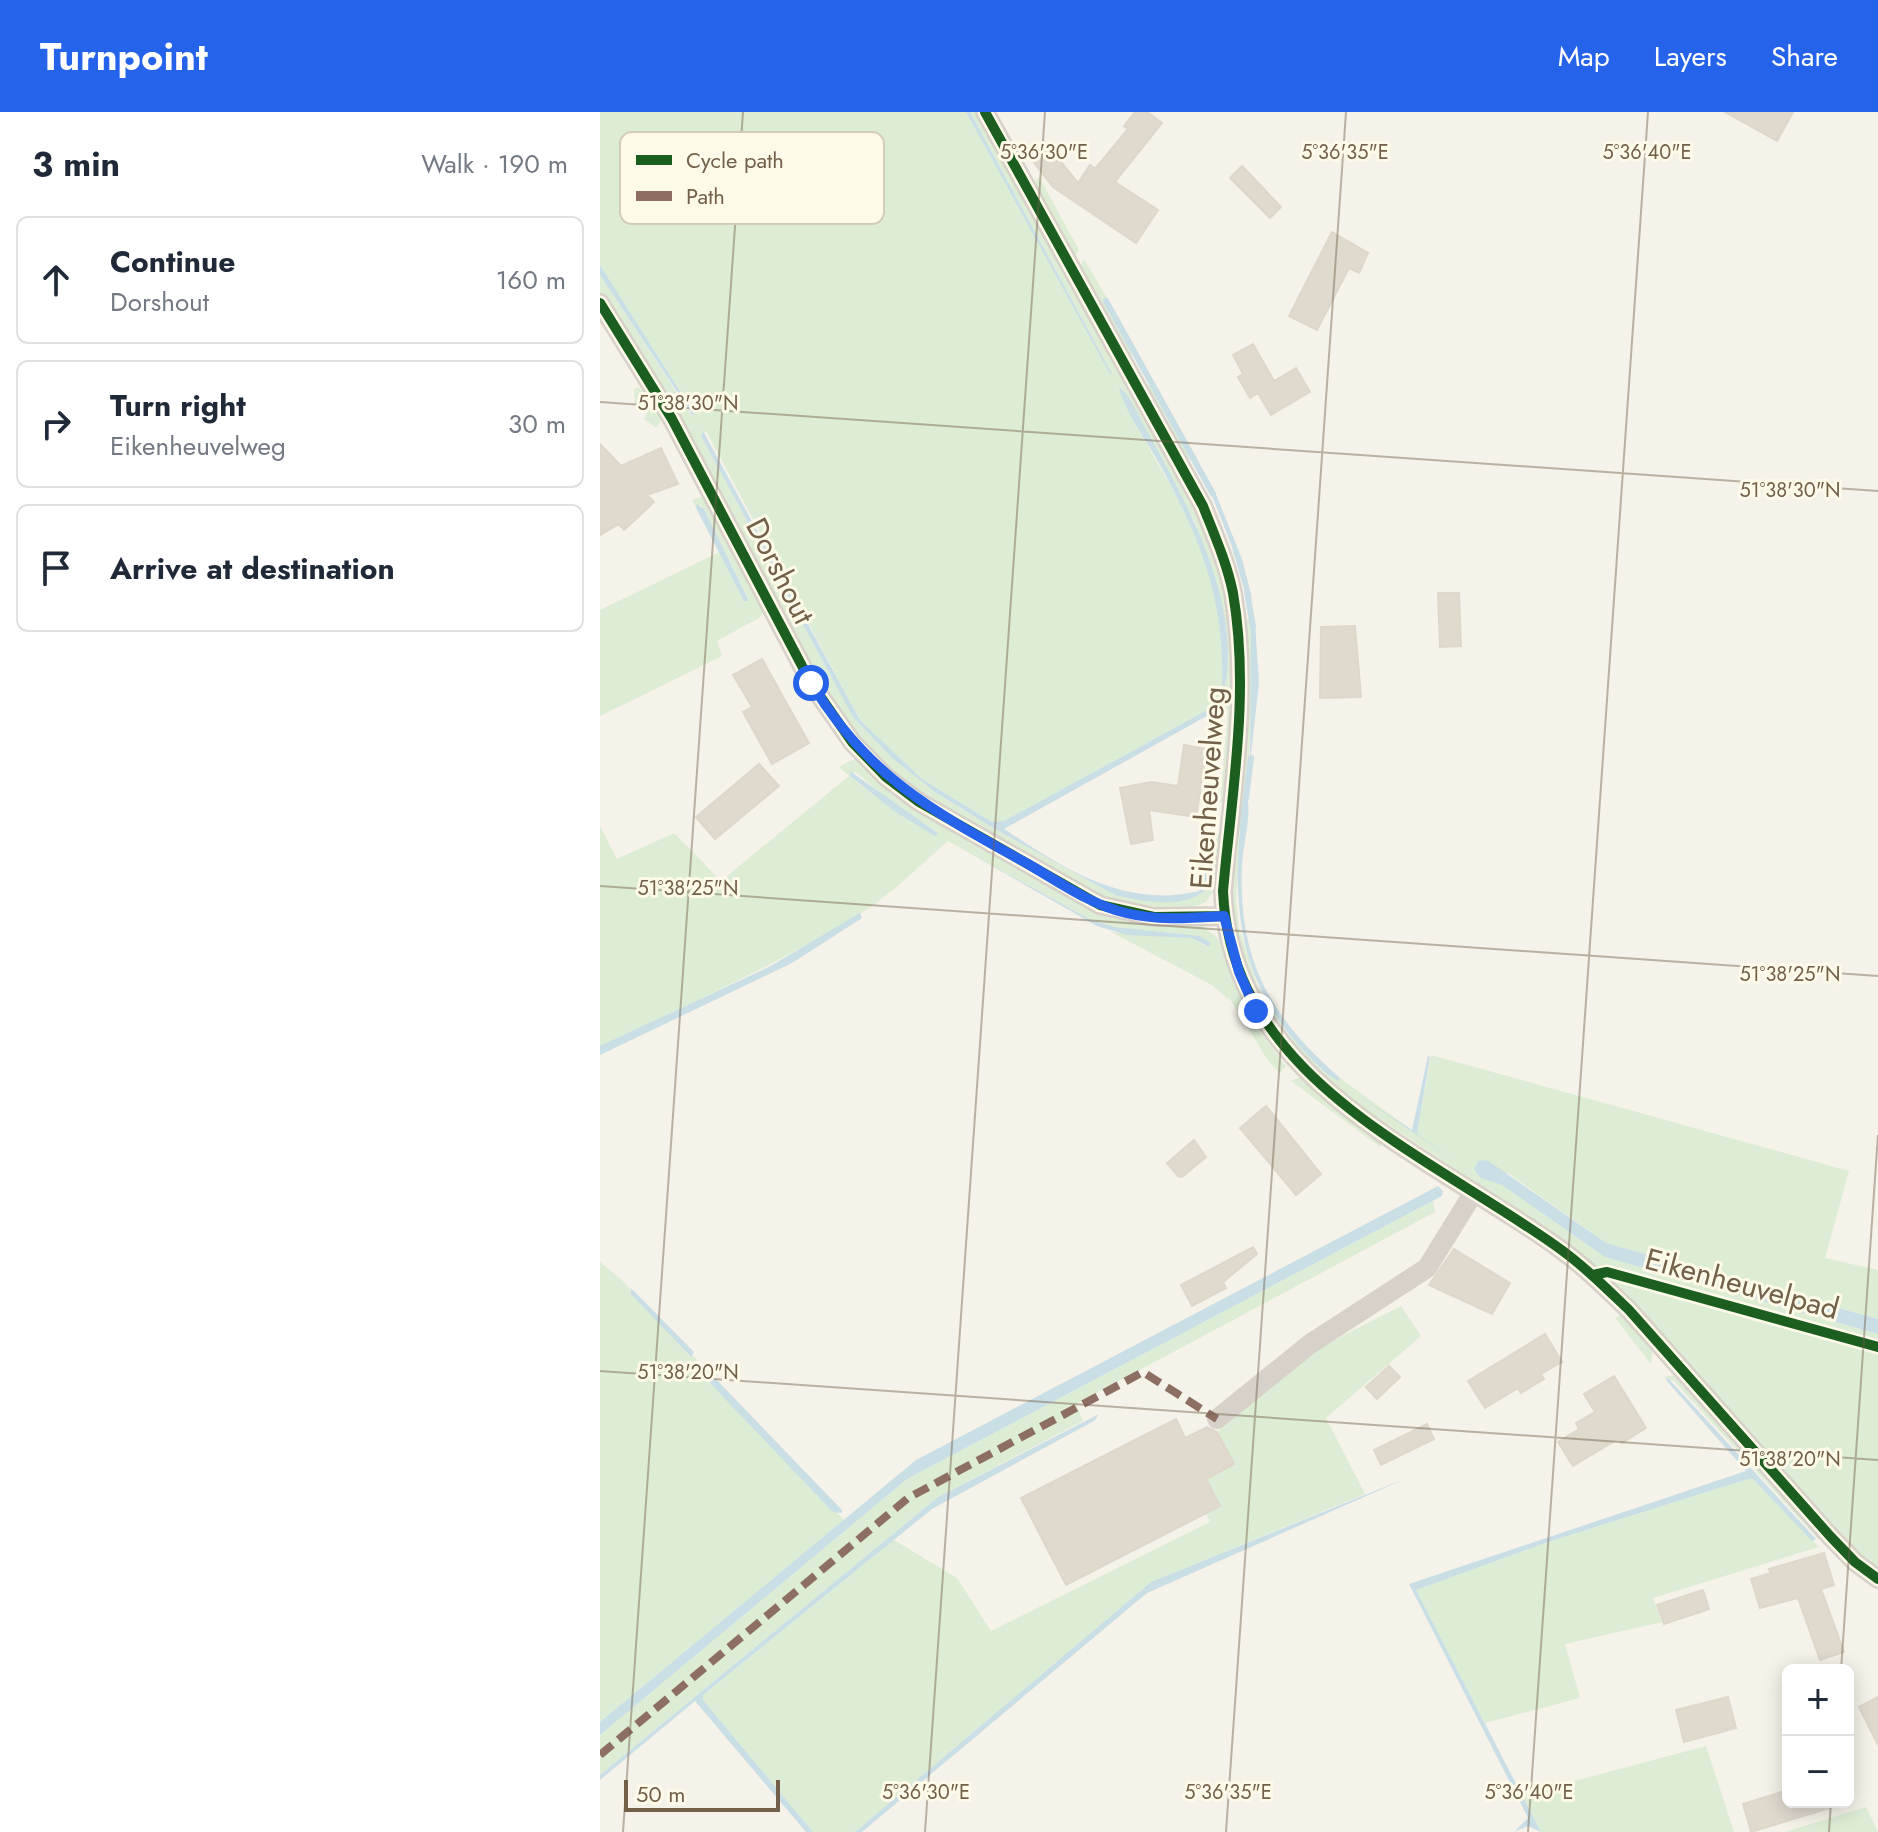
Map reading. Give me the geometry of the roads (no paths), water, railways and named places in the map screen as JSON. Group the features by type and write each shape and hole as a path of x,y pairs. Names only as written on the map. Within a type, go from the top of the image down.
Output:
{"street":[{"name":"Eikenheuvelweg","path":"985,112 1203,506 1228,576 1239,639 1241,691 1223,891 1224,916 1246,992 1284,1049 1315,1082 1362,1117 1556,1246 1629,1310 1830,1536 1855,1562 1878,1579"},
{"name":"Dorshout","path":"600,303 672,419 811,683 845,733 886,777 919,802 1100,905 1139,916 1224,916"},
{"path":"1217,1419 1310,1344 1427,1268 1474,1192"}],"waterway":[{"path":"1106,301 1213,494"},
{"path":"1247,591 1253,627"},
{"path":"1246,798 1251,758"}]}
